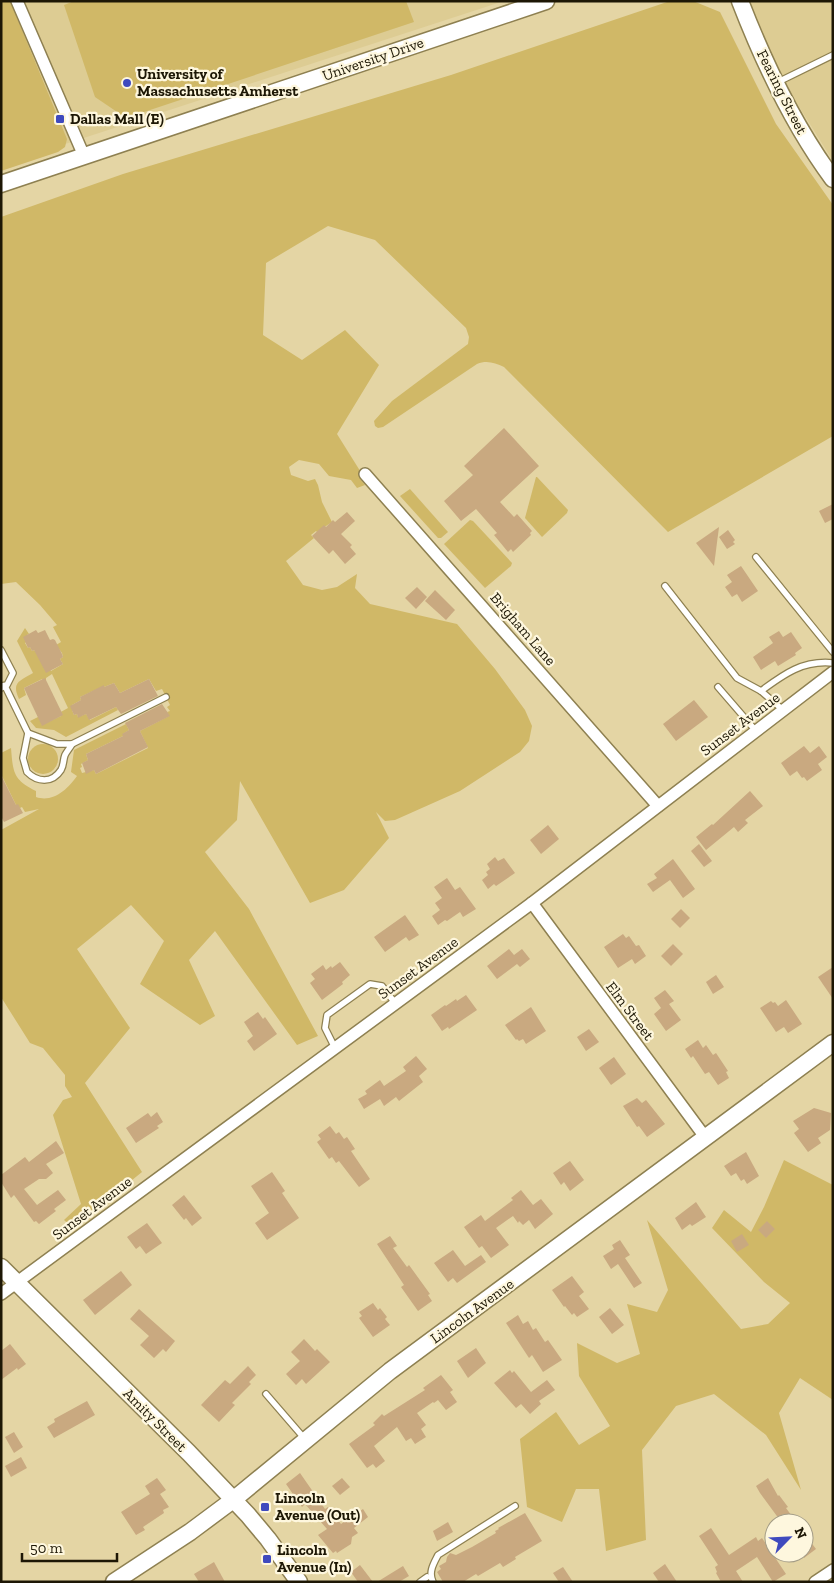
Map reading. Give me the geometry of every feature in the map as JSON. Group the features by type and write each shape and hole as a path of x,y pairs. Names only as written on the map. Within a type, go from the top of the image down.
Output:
{"main road":[{"name":"University Drive","path":"1,184 546,1"},
{"name":"Fearing Street","path":"740,1 776,83 805,138 833,179"},
{"name":"Lincoln Avenue","path":"114,1582 190,1532 233,1500 390,1371 833,1043"},
{"name":"Amity Street","path":"1,1268 189,1453 268,1539 299,1582"}],"street":[{"path":"16,1 84,156"},
{"name":"Brigham Lane","path":"365,474 658,806"},
{"name":"Sunset Avenue","path":"1,1294 532,903 833,672"},
{"name":"Elm Street","path":"532,903 705,1137"},
{"path":"816,1582 833,1570"}],"lane":[{"path":"776,83 833,55"},
{"path":"756,557 833,652"},
{"path":"665,586 737,678 761,691 783,710"},
{"path":"1,650 13,674 2,687 28,733 57,744 72,744 166,697"},
{"path":"761,691 789,671 818,662 833,663"},
{"path":"718,687 756,731"},
{"path":"28,733 23,758 24,765 27,772 38,780 45,781 57,775 63,768 64,756 72,744"},
{"path":"335,1048 325,1028 327,1015 370,984 382,986 395,1003"},
{"path":"266,1394 306,1440"},
{"path":"433,1582 431,1579 432,1566 438,1555 515,1506"},
{"path":"420,1582 427,1577"}],"shaded area":[{"name":"University of Massachusetts Amherst","path":"1,1 504,1 1,165"},
{"path":"1,1 10,1 67,139 65,147 58,152 1,171"},
{"path":"74,1 406,1 414,22 126,118 95,97 64,5"},
{"path":"670,1 693,1 720,12 776,124 833,205 833,436 668,532 504,367 497,364 488,362 477,364 383,427 378,428 375,426 374,421 392,401 468,344 469,337 466,328 375,240 328,226 266,263 263,335 302,360 345,330 379,365 337,434 362,474 360,479 365,485 357,488 351,480 329,476 319,464 299,460 289,467 291,475 308,481 315,479 322,502 332,522 311,535 314,538 286,561 303,585 322,590 337,587 357,574 355,588 370,604 457,624 495,669 525,710 532,726 529,741 520,752 460,791 395,820 385,821 376,812 389,838 344,890 310,903 240,781 237,820 205,852 249,909 318,1036 297,1045 215,931 189,960 215,1016 200,1025 140,984 164,941 131,905 77,949 130,1028 85,1083 142,1172 73,1228 64,1220 81,1204 53,1115 63,1100 72,1097 65,1086 65,1075 43,1048 30,1043 1,997 1,830 39,809 25,812 22,807 20,808 16,805 1,774 1,753 11,748 14,769 19,779 36,791 36,797 48,798 60,794 77,776 71,772 74,750 126,724 129,730 123,736 86,754 88,760 81,764 82,773 94,770 96,774 148,748 140,731 169,716 167,712 170,711 167,707 170,705 162,689 156,691 149,679 120,693 114,683 104,686 80,697 81,700 72,705 74,715 77,714 78,717 86,714 90,720 116,707 118,710 66,737 54,730 36,728 30,721 40,716 42,725 61,716 59,713 68,708 52,674 44,682 42,679 24,688 26,695 19,699 16,685 33,673 17,641 25,628 29,634 27,635 29,640 25,643 28,648 30,647 32,651 34,650 51,671 63,664 60,659 63,657 56,645 61,642 53,627 57,625 16,582 1,584 1,217 123,174 451,75"},
{"path":"746,1 833,1 833,161 788,89"},
{"path":"536,477 568,510 542,537 525,518"},
{"path":"410,489 448,532 441,538 438,538 400,496"},
{"path":"470,520 512,563 511,566 485,588 444,544"},
{"path":"43,744 49,745 57,753 57,765 49,773 43,774 37,773 29,765 28,759 29,753 37,745"},
{"path":"784,1160 833,1185 833,1400 800,1378 779,1413 801,1490 766,1435 714,1394 676,1406 642,1450 646,1540 606,1551 599,1489 576,1489 562,1522 527,1507 520,1439 556,1412 579,1445 610,1426 579,1376 577,1343 617,1363 640,1354 627,1304 657,1312 668,1290 647,1220 741,1329 768,1324 790,1303 764,1282 712,1228 724,1210 751,1232"}],"building":[{"path":"504,428 539,466 500,502 514,517 517,514 532,531 531,535 513,552 511,549 508,552 494,535 497,533 476,509 461,521 444,501 473,475 464,466"},
{"path":"833,504 833,519 825,523 819,511"},
{"path":"347,512 355,521 341,534 352,545 350,547 356,554 345,564 333,550 329,554 312,536 324,525 326,527 333,520 335,522"},
{"path":"719,527 714,566 696,543"},
{"path":"728,530 735,540 733,542 735,544 727,549 719,537"},
{"path":"741,566 758,591 742,602 737,594 732,597 725,587 732,582 727,575"},
{"path":"417,587 427,597 416,609 405,598"},
{"path":"435,590 455,610 446,620 425,601"},
{"path":"36,630 38,633 45,630 50,640 55,640 63,657 60,659 63,664 46,673 34,650 32,651 30,647 28,648 23,637"},
{"path":"779,631 783,637 791,632 802,648 795,653 796,655 778,666 775,661 761,670 753,657 773,643 769,637"},
{"path":"45,678 63,715 42,726 24,688"},
{"path":"149,679 158,696 121,714 116,707 89,720 86,714 78,718 77,714 74,715 70,706 81,700 80,697 104,685 104,687 114,683 120,693"},
{"path":"694,700 708,717 676,741 663,724"},
{"path":"162,704 170,716 140,731 148,747 96,774 94,770 86,774 82,763 88,760 86,754 123,736 122,734 129,730 125,723"},
{"path":"804,746 810,753 819,746 827,757 818,764 822,770 807,781 797,771 790,776 781,763"},
{"path":"1,775 16,805 18,804 23,813 4,822 1,816"},
{"path":"750,791 763,806 745,820 748,823 738,832 734,827 706,850 696,837 713,825"},
{"path":"548,825 559,839 541,854 530,840"},
{"path":"699,844 712,861 704,867 691,851"},
{"path":"495,857 498,861 504,858 515,873 488,889 482,880 488,875 486,872 490,869 487,864"},
{"path":"673,859 695,889 683,898 670,880 653,892 647,884 657,878 654,874"},
{"path":"447,878 455,890 460,887 476,909 463,917 460,912 438,925 432,916 440,910 435,903 442,898 434,887"},
{"path":"681,909 690,918 680,928 671,919"},
{"path":"405,915 419,935 409,941 406,937 385,952 374,937"},
{"path":"623,934 626,938 629,936 636,946 639,945 646,956 635,964 632,959 618,968 604,947"},
{"path":"673,944 683,954 671,966 661,956"},
{"path":"509,949 514,955 522,949 530,959 520,967 517,964 497,979 487,966"},
{"path":"340,962 350,975 342,982 343,984 322,1000 310,983 315,979 311,974 323,965 326,970"},
{"path":"833,967 833,999 818,977"},
{"path":"716,975 724,987 713,994 706,982"},
{"path":"665,990 674,1001 669,1004 681,1020 666,1031 654,1014 661,1008 654,998"},
{"path":"466,995 477,1010 449,1029 448,1027 442,1031 431,1015 445,1005 456,999 457,1001"},
{"path":"786,1000 802,1024 788,1033 784,1027 776,1032 760,1008 771,1001 775,1002 778,1006"},
{"path":"531,1007 546,1031 526,1044 523,1039 516,1040 505,1025"},
{"path":"258,1012 263,1019 265,1017 277,1034 254,1051 247,1041 253,1036 244,1022"},
{"path":"589,1029 599,1042 586,1051 577,1037"},
{"path":"698,1040 703,1048 706,1045 713,1055 716,1053 728,1071 726,1072 729,1078 718,1085 709,1072 705,1074 693,1056 691,1058 685,1049"},
{"path":"416,1056 427,1069 419,1076 423,1082 399,1101 396,1097 384,1106 380,1099 364,1109 358,1099 367,1094 365,1091 380,1080 384,1086 406,1071 403,1067"},
{"path":"614,1057 626,1074 611,1085 599,1068"},
{"path":"637,1098 642,1103 646,1100 665,1124 647,1137 639,1126 637,1127 623,1106"},
{"path":"814,1108 831,1113 830,1130 818,1138 821,1143 808,1152 794,1133 799,1129 793,1121"},
{"path":"157,1112 163,1122 157,1126 159,1128 136,1143 126,1128 148,1113 151,1117"},
{"path":"330,1126 336,1134 339,1132 344,1139 347,1137 355,1149 351,1151 370,1179 359,1187 339,1161 336,1163 332,1157 329,1159 317,1142 321,1139 318,1135"},
{"path":"56,1141 64,1153 46,1164 53,1173 46,1179 39,1179 24,1189 37,1205 58,1190 66,1200 54,1209 56,1211 39,1224 36,1221 34,1222 14,1195 11,1198 1,1182 1,1175 25,1157 29,1162"},
{"path":"746,1152 759,1176 747,1184 744,1179 741,1181 736,1173 731,1176 724,1166"},
{"path":"570,1161 584,1180 570,1191 564,1182 561,1185 553,1173"},
{"path":"272,1172 285,1191 282,1193 299,1218 267,1240 255,1223 269,1213 251,1186"},
{"path":"521,1190 533,1205 541,1199 553,1214 535,1229 529,1220 523,1225 519,1221 518,1223 513,1216 496,1228 509,1245 491,1258 482,1246 479,1248 464,1227 481,1215 485,1221 513,1200 511,1198"},
{"path":"184,1195 202,1218 192,1226 186,1218 184,1220 172,1205"},
{"path":"696,1202 706,1217 682,1230 675,1218"},
{"path":"767,1221 775,1229 766,1238 758,1230"},
{"path":"147,1223 162,1243 146,1254 140,1246 136,1249 127,1237"},
{"path":"742,1234 749,1245 737,1252 731,1241"},
{"path":"390,1236 397,1246 393,1248 407,1267 409,1265 430,1294 428,1295 432,1301 418,1311 401,1287 404,1285 377,1244"},
{"path":"620,1240 630,1255 625,1258 642,1283 634,1288 618,1264 611,1269 603,1256 614,1249 612,1245"},
{"path":"453,1250 465,1266 481,1255 486,1262 457,1283 453,1278 448,1282 434,1263"},
{"path":"121,1271 132,1285 95,1315 83,1300"},
{"path":"572,1276 584,1292 579,1296 589,1309 577,1317 564,1307 552,1290"},
{"path":"373,1303 387,1317 385,1319 390,1325 373,1337 359,1318 362,1316 359,1312"},
{"path":"610,1308 624,1325 612,1334 599,1317"},
{"path":"139,1309 175,1341 166,1352 163,1349 154,1358 140,1345 149,1336 130,1319"},
{"path":"518,1315 523,1324 528,1321 533,1330 536,1328 545,1342 548,1340 562,1360 543,1372 532,1355 529,1358 506,1323"},
{"path":"304,1339 315,1351 317,1349 330,1362 306,1384 302,1379 296,1385 286,1374 300,1361 291,1352"},
{"path":"10,1344 26,1364 1,1380 1,1351"},
{"path":"476,1348 486,1363 468,1378 457,1361"},
{"path":"248,1366 256,1375 249,1382 251,1384 232,1403 235,1405 219,1422 201,1405 225,1380 230,1384"},
{"path":"510,1370 512,1373 514,1371 531,1392 547,1380 555,1390 539,1401 541,1404 530,1414 521,1404 516,1408 494,1383"},
{"path":"441,1375 453,1390 450,1392 457,1402 446,1410 438,1400 417,1413 426,1425 421,1429 426,1437 415,1444 411,1438 406,1441 397,1427 374,1446 385,1461 376,1468 373,1464 367,1468 349,1444 375,1425 373,1423 382,1414 384,1416 425,1390 423,1388"},
{"path":"87,1401 95,1415 54,1438 47,1427 55,1422 54,1419"},
{"path":"14,1432 23,1447 14,1453 5,1437"},
{"path":"21,1457 27,1468 11,1477 5,1466"},
{"path":"300,1473 325,1509 328,1507 341,1524 363,1509 368,1517 354,1528 358,1533 352,1537 351,1544 337,1553 336,1551 333,1553 318,1535 327,1529 305,1504 302,1507 286,1484"},
{"path":"157,1478 166,1490 160,1494 169,1507 163,1510 164,1513 143,1527 145,1530 136,1535 121,1512 150,1494 145,1486"},
{"path":"342,1478 350,1487 340,1495 332,1486"},
{"path":"768,1478 778,1496 788,1507 786,1508 790,1513 775,1513 756,1486"},
{"path":"525,1513 542,1541 515,1557 516,1559 503,1567 500,1563 478,1576 476,1574 463,1582 443,1582 437,1572 441,1569 439,1566 446,1562 450,1553 456,1555 472,1547 496,1533 495,1531 498,1528"},
{"path":"448,1522 453,1532 437,1541 433,1531"},
{"path":"711,1528 729,1555 756,1537 758,1541 762,1538 764,1541 764,1563 779,1563 786,1574 773,1582 757,1557 736,1571 743,1582 721,1582 716,1573 715,1567 718,1565 699,1536"},
{"path":"214,1562 225,1582 199,1582 194,1574"},
{"path":"665,1564 677,1582 659,1582 653,1573"},
{"path":"360,1565 373,1582 358,1582 351,1572"},
{"path":"403,1566 409,1576 399,1582 377,1582"},
{"path":"563,1567 573,1582 559,1582 553,1573"}],"place":[{"name":"University of Massachusetts Amherst","path":"127,83"},
{"name":"Dallas Mall (E)","path":"60,119"},
{"name":"Lincoln Avenue (Out)","path":"265,1507"},
{"name":"Lincoln Avenue (In)","path":"267,1559"}]}
